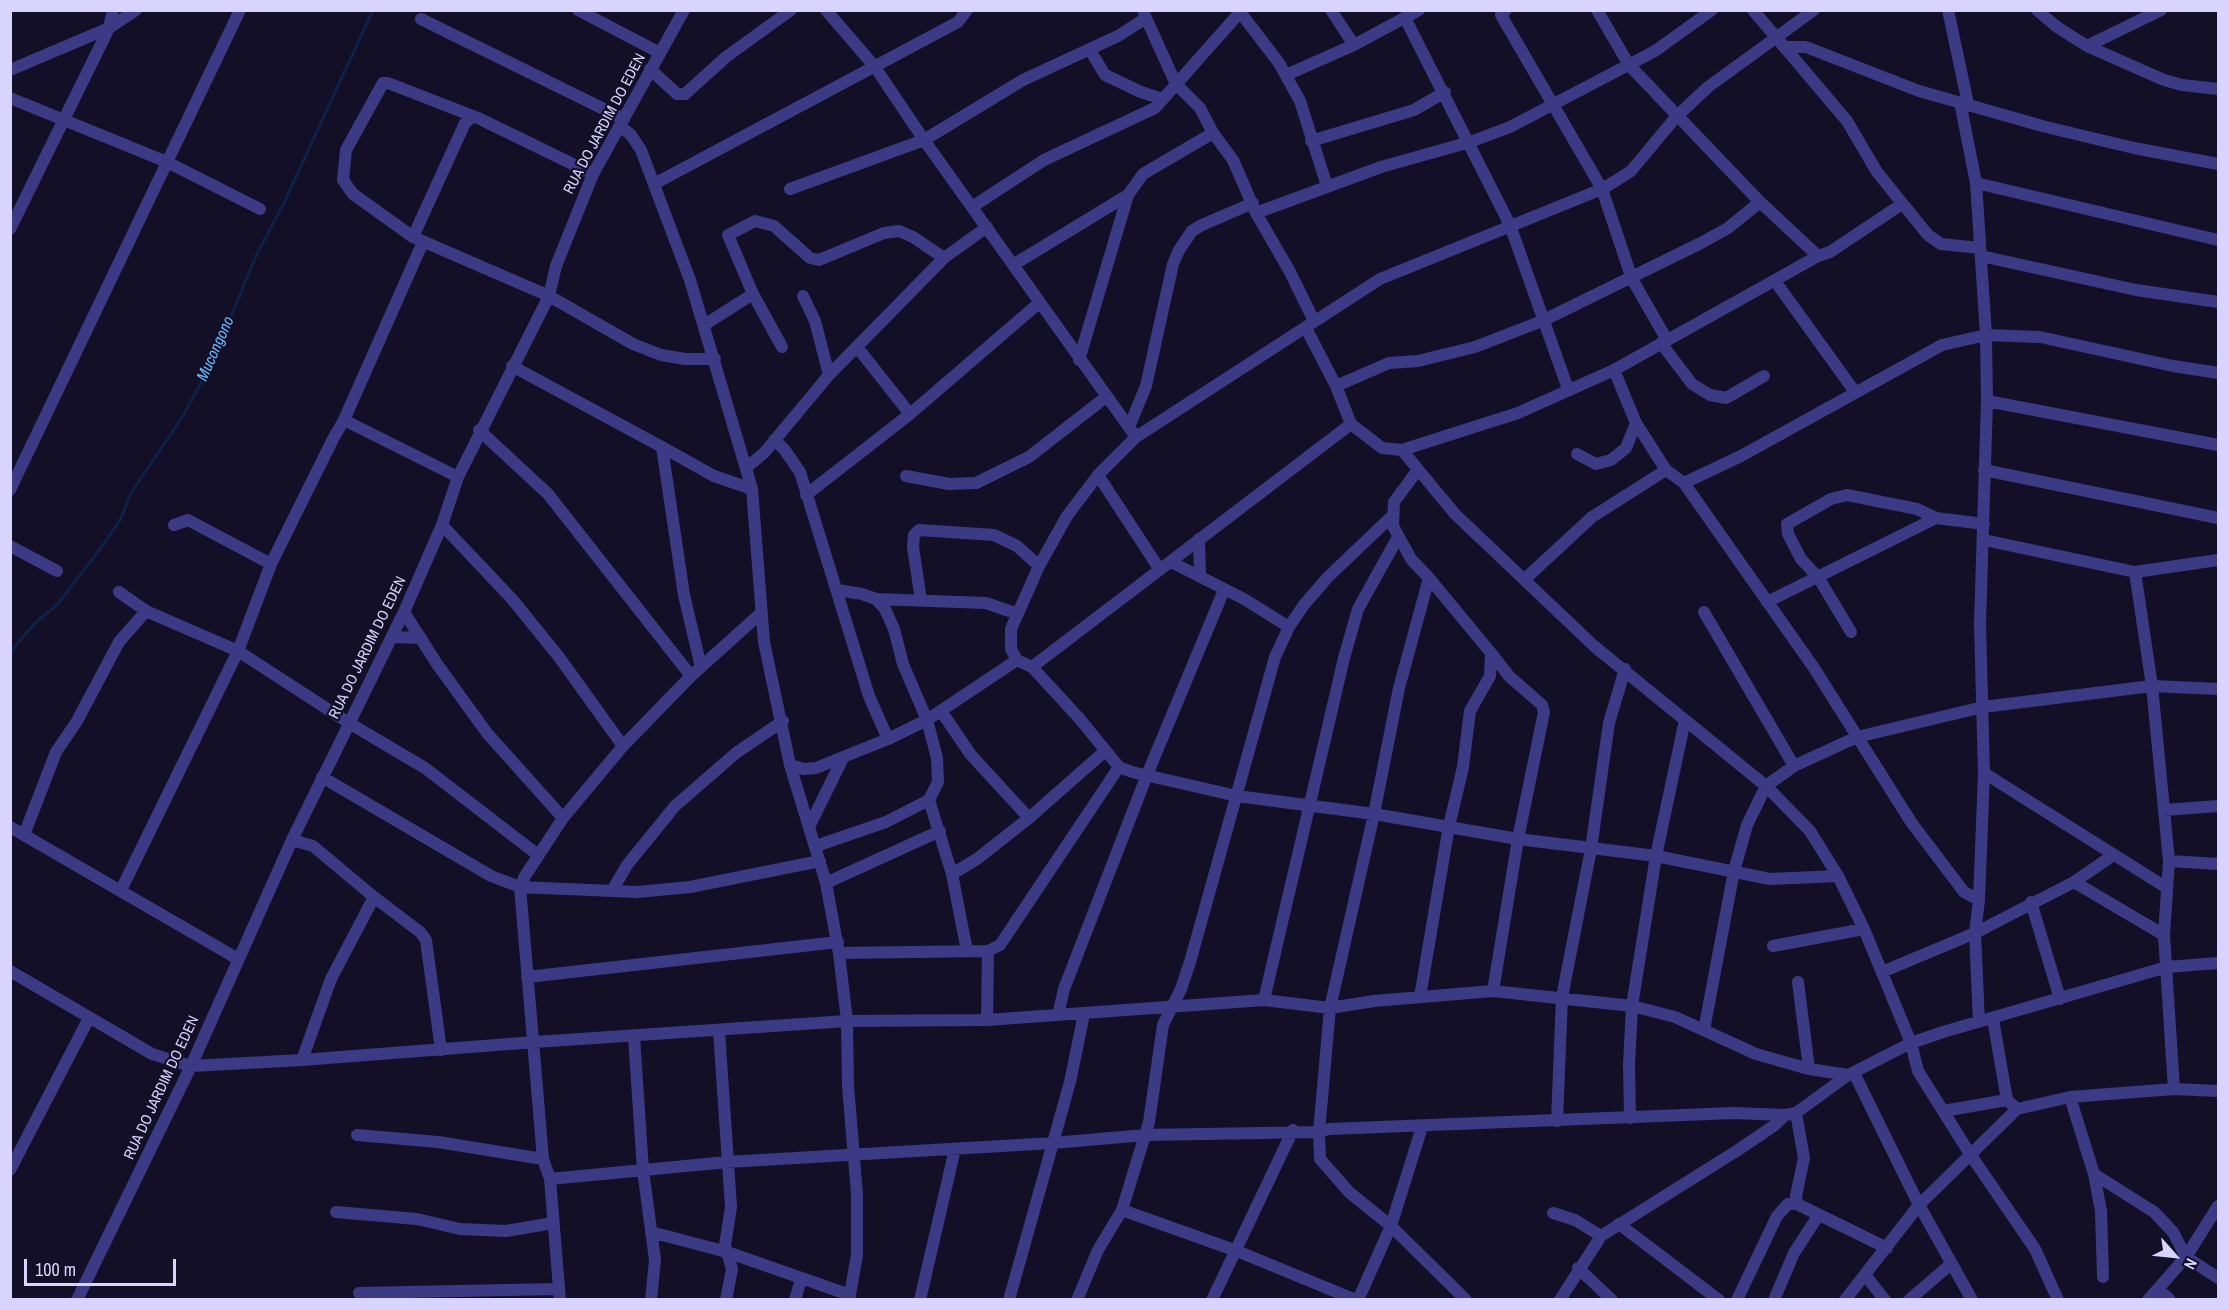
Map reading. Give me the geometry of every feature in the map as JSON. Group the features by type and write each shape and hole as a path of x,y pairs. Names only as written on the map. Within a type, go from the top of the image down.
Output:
{"street":[{"path":"10,229 108,28 113,10"},
{"path":"10,70 108,28 136,10"},
{"path":"10,490 240,10"},
{"path":"579,10 660,53"},
{"name":"RUA DO JARDIM DO EDEN","path":"77,1299 191,1066 322,777 393,637 442,525 458,477 479,430 549,296 560,257 593,174 684,10"},
{"path":"650,69 677,94 685,94 726,57 791,10"},
{"path":"826,10 875,67 1012,265 1132,432"},
{"path":"654,184 958,22 967,10"},
{"path":"1331,10 1354,45"},
{"path":"1286,75 1354,45 1419,10"},
{"path":"1598,10 1629,65 1676,117 1710,148 1760,202 1818,256"},
{"path":"1132,432 1146,386 1173,264 1192,231 1202,225 1470,142 1510,127 1629,65 1686,30 1712,10"},
{"path":"1753,10 1847,121 1877,172 1934,240 2136,290 2218,302"},
{"path":"1814,10 1781,43 1708,87 1676,117 1631,171 1602,189 1380,279 1310,325 1132,432 1067,516 1039,566 1011,629 1011,649 1017,660 1032,667 1079,718 1104,752 1119,767 1147,775 1237,796 1374,814 1518,839 1656,856 1770,879 1838,876"},
{"path":"1948,10 1976,183 1986,335 1987,401 1980,623 1984,773 1979,900 1975,933 1979,1022"},
{"path":"2037,10 2057,27 2087,46 2164,80 2182,86 2218,89"},
{"path":"2087,46 2162,10"},
{"path":"972,207 1022,173 1101,132 1155,108 1241,11 1286,75 1304,112 1311,141 1327,186"},
{"path":"1502,12 1602,189 1632,279 1664,342 1692,384 1710,395 1726,398 1764,376"},
{"path":"790,189 924,140 1023,80 1090,50 1145,14 1176,84 1200,108 1213,133 1233,160 1254,208 1289,270 1351,424 1382,448 1402,450 1518,413 1614,370 1818,256 1830,252 1902,204"},
{"path":"1405,18 1445,92 1510,225 1542,321 1568,389"},
{"path":"421,19 622,122 641,150 654,184 704,325 753,489 764,642 783,721 790,765 826,883 838,948 847,1021 852,1153 856,1194 856,1255 850,1297 728,1252 651,1232"},
{"path":"1781,43 1806,47 1908,87 2046,127 2134,148 2218,164"},
{"path":"1090,50 1104,75 1141,92 1163,99"},
{"path":"593,174 471,118 388,83 383,83 346,150 343,180 353,194 418,240 549,296 633,344 662,355 685,359 715,359"},
{"path":"1311,141 1414,110 1445,92"},
{"path":"10,98 166,162 260,209"},
{"path":"121,890 238,651 271,564 344,420 465,123 471,118"},
{"path":"1079,360 1128,195 1143,174 1213,133"},
{"path":"1976,183 2218,240"},
{"path":"1012,265 1128,195"},
{"path":"1336,386 1389,363 1418,361 1475,348 1542,321 1632,279 1722,231 1760,202"},
{"path":"782,347 753,294 728,235 761,220 774,225 810,258 819,260 884,233 899,231 913,237 944,258"},
{"path":"746,468 764,453 829,375 944,258 987,227"},
{"path":"1775,281 1855,392"},
{"path":"704,325 753,294"},
{"path":"803,296 815,321 829,375"},
{"path":"806,495 910,414 1039,303"},
{"path":"1683,483 1741,456 1942,345 1986,335 2040,336 2174,366 2218,373"},
{"path":"857,346 910,414"},
{"path":"512,366 714,476 753,489"},
{"path":"1614,370 1636,423 1666,470 1683,483 1814,668 1917,831 1964,892 1979,900"},
{"path":"906,476 949,484 976,483 1029,457 1106,397"},
{"path":"1987,401 2218,445"},
{"path":"344,420 458,477"},
{"path":"1626,448 1636,423"},
{"path":"1032,667 1351,424"},
{"path":"479,430 548,494 691,676"},
{"path":"774,440 796,465 869,696 888,739"},
{"path":"1577,454 1602,465 1626,448 1650,444"},
{"path":"662,447 684,595 701,667"},
{"path":"1402,450 1417,471 1455,514 1594,646 1767,786 1810,831 1838,876 1864,929 1911,1043 1918,1071 1970,1154 2035,1249 2058,1299"},
{"path":"1525,579 1592,517 1666,470"},
{"path":"1984,470 2218,518"},
{"path":"1417,471 1395,502 1393,515 1398,537 1412,559 1509,676 1542,705 1544,712 1518,839 1493,991"},
{"path":"1098,475 1160,570"},
{"path":"1851,632 1818,577 1801,559 1788,534 1787,524 1831,499 1847,495 1917,509 1936,518 1984,524"},
{"path":"1077,1299 1098,1250 1122,1210 1153,1109 1162,1025 1181,989 1190,962 1275,657 1289,627 1327,578 1393,515"},
{"path":"1767,602 1936,518"},
{"path":"174,525 188,520 271,564"},
{"path":"442,525 512,599 559,657 623,747"},
{"path":"921,600 913,547 914,535 919,530 994,535 1017,546 1039,566"},
{"path":"1264,1000 1323,740 1358,609 1398,537"},
{"path":"1199,539 1200,577"},
{"path":"1984,540 2135,572 2218,560"},
{"path":"10,546 57,571"},
{"path":"1171,562 1289,627"},
{"path":"2135,572 2152,686 2169,861 2164,935 2174,1089"},
{"path":"1429,578 1398,688 1374,814 1330,1008 1319,1132 1320,1159 1350,1193 1391,1226 1466,1299"},
{"path":"1058,1015 1064,989 1147,775 1224,590"},
{"path":"837,591 862,594 876,599 986,603 1018,614"},
{"path":"119,592 146,611 238,651 349,723 425,768 538,855"},
{"path":"816,846 886,822 929,800 938,782 927,720 903,664 894,629 885,609 876,599"},
{"path":"24,835 56,752 77,721 119,642 146,611"},
{"path":"404,612 488,733 563,818"},
{"path":"1704,612 1794,766"},
{"path":"358,1293 559,1294 550,1179 543,1159 535,1042 526,977 520,887 563,818 623,747 691,676 761,613"},
{"path":"393,637 421,638"},
{"path":"1420,997 1449,826 1463,767 1470,711 1490,676 1491,652"},
{"path":"790,765 804,769 816,768 888,739 927,720 1017,660"},
{"path":"1557,1120 1562,997 1591,849 1609,723 1625,669"},
{"path":"1704,1030 1734,872 1747,825 1767,786 1794,766 1857,737 1983,707 2152,686 2218,688"},
{"path":"941,711 971,755 1029,818"},
{"path":"1630,1118 1629,1065 1632,1006 1656,856 1685,720"},
{"path":"612,891 627,866 675,806 736,753 783,721"},
{"path":"952,874 977,859 1029,818 1104,752"},
{"path":"809,827 843,758"},
{"path":"526,977 838,948 988,951 1000,945 1119,767"},
{"path":"1984,773 2112,856 2167,888"},
{"path":"322,777 491,876 520,887 637,892 690,887 820,861"},
{"path":"929,800 952,874 966,951"},
{"path":"2164,810 2218,806"},
{"path":"10,827 238,959"},
{"path":"826,883 940,831"},
{"path":"292,840 313,846 420,932 426,940 441,1050"},
{"path":"1882,972 1975,933 2031,902 2074,882 2112,856"},
{"path":"2169,861 2218,864"},
{"path":"2074,882 2164,935"},
{"path":"302,1060 331,979 374,897"},
{"path":"2031,902 2060,999"},
{"path":"1773,946 1864,929"},
{"path":"987,1020 988,951"},
{"path":"1560,1299 1578,1268 1601,1236 1738,1150 1851,1074 1911,1043 2167,967 2218,963"},
{"path":"10,971 152,1054 191,1066 847,1021 987,1020 1264,1000 1330,1008 1493,991 1632,1006 1675,1017 1756,1054 1809,1069 1851,1074"},
{"path":"1798,982 1809,1069"},
{"path":"1009,1299 1070,1082 1084,1014"},
{"path":"10,1170 89,1018"},
{"path":"1993,1019 2007,1100 2017,1109"},
{"path":"719,1030 731,1207 725,1238 732,1269 726,1299"},
{"path":"634,1037 643,1170 655,1260 651,1299"},
{"path":"1851,1074 1919,1205 1972,1299"},
{"path":"1845,1299 1919,1205 2017,1109 2070,1097 2174,1089 2218,1091"},
{"path":"2070,1097 2094,1174 2101,1211 2103,1277"},
{"path":"1943,1111 2007,1100"},
{"path":"550,1179 727,1162 1053,1143 1145,1135 1293,1130 1319,1132 1329,1129 1734,1113 1791,1114"},
{"path":"1791,1114 1804,1158 1797,1188 1797,1204"},
{"path":"1122,1210 1237,1251 1357,1299 1391,1226 1422,1127"},
{"path":"1212,1299 1293,1130"},
{"path":"357,1135 438,1142 543,1159"},
{"path":"920,1299 955,1149"},
{"path":"2094,1174 2154,1212 2172,1232 2186,1257 2218,1278"},
{"path":"1737,1299 1778,1216 1788,1204 1797,1204 1887,1248"},
{"path":"2148,1299 2186,1257 2218,1206"},
{"path":"336,1212 417,1219 472,1230 506,1231 554,1223"},
{"path":"1552,1213 1581,1223 1601,1236"},
{"path":"1774,1299 1794,1253 1818,1216"},
{"path":"1619,1224 1719,1299"},
{"path":"1909,1299 1951,1264"},
{"path":"1578,1268 1612,1299"},
{"path":"1865,1275 1885,1299"},
{"path":"795,1299 801,1279"},
{"path":"2158,1289 2170,1299"}],"waterway":[{"name":"Mucongono","path":"10,656 16,645 35,623 57,605 103,545 120,520 131,493 181,419 210,367 256,256 284,203 373,10"}]}
